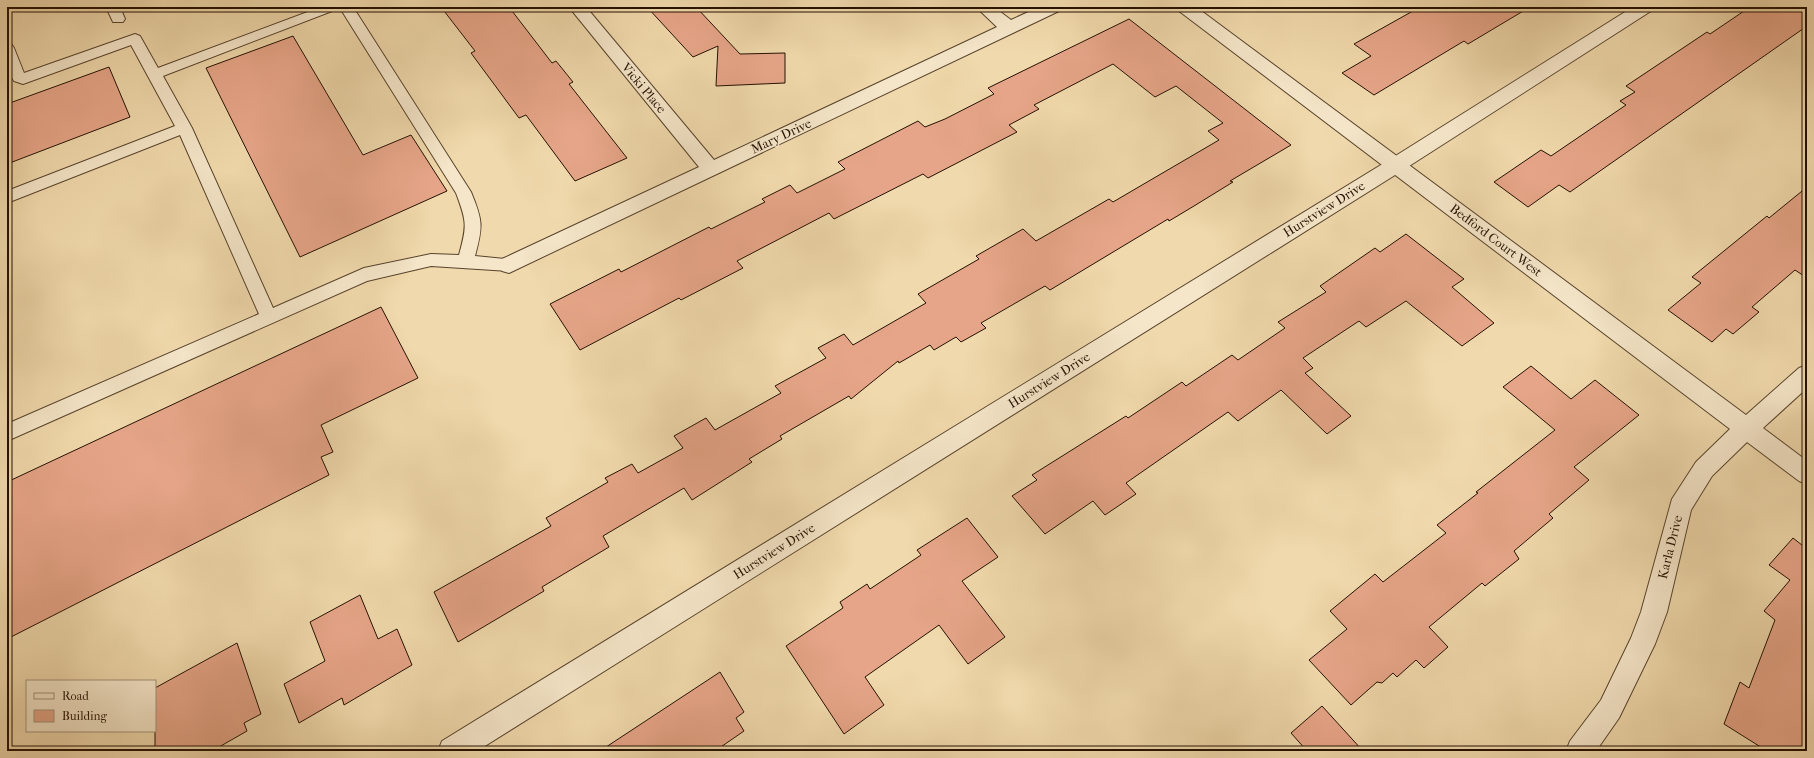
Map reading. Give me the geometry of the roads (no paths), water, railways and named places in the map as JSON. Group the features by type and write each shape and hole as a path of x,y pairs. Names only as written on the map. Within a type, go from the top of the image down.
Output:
{"street":[{"name":"Vicki Place","path":"577,7 712,169"},
{"path":"984,7 1009,28"},
{"name":"Mary Drive","path":"509,264 1053,7"},
{"name":"Bedford Court West","path":"1185,7 1807,474"},
{"name":"Hurstview Drive","path":"452,751 1396,164 1645,7"},
{"name":"Karla Drive","path":"1580,751 1610,709 1642,644 1654,612 1680,507 1704,469 1807,374"}],"lane":[{"path":"155,74 334,7"},
{"path":"346,7 463,192 473,217 472,234 465,262"},
{"path":"7,48 19,78 23,80 135,39 184,128 269,318"},
{"path":"7,197 184,128"},
{"path":"7,434 364,275 432,260 509,264"}]}
